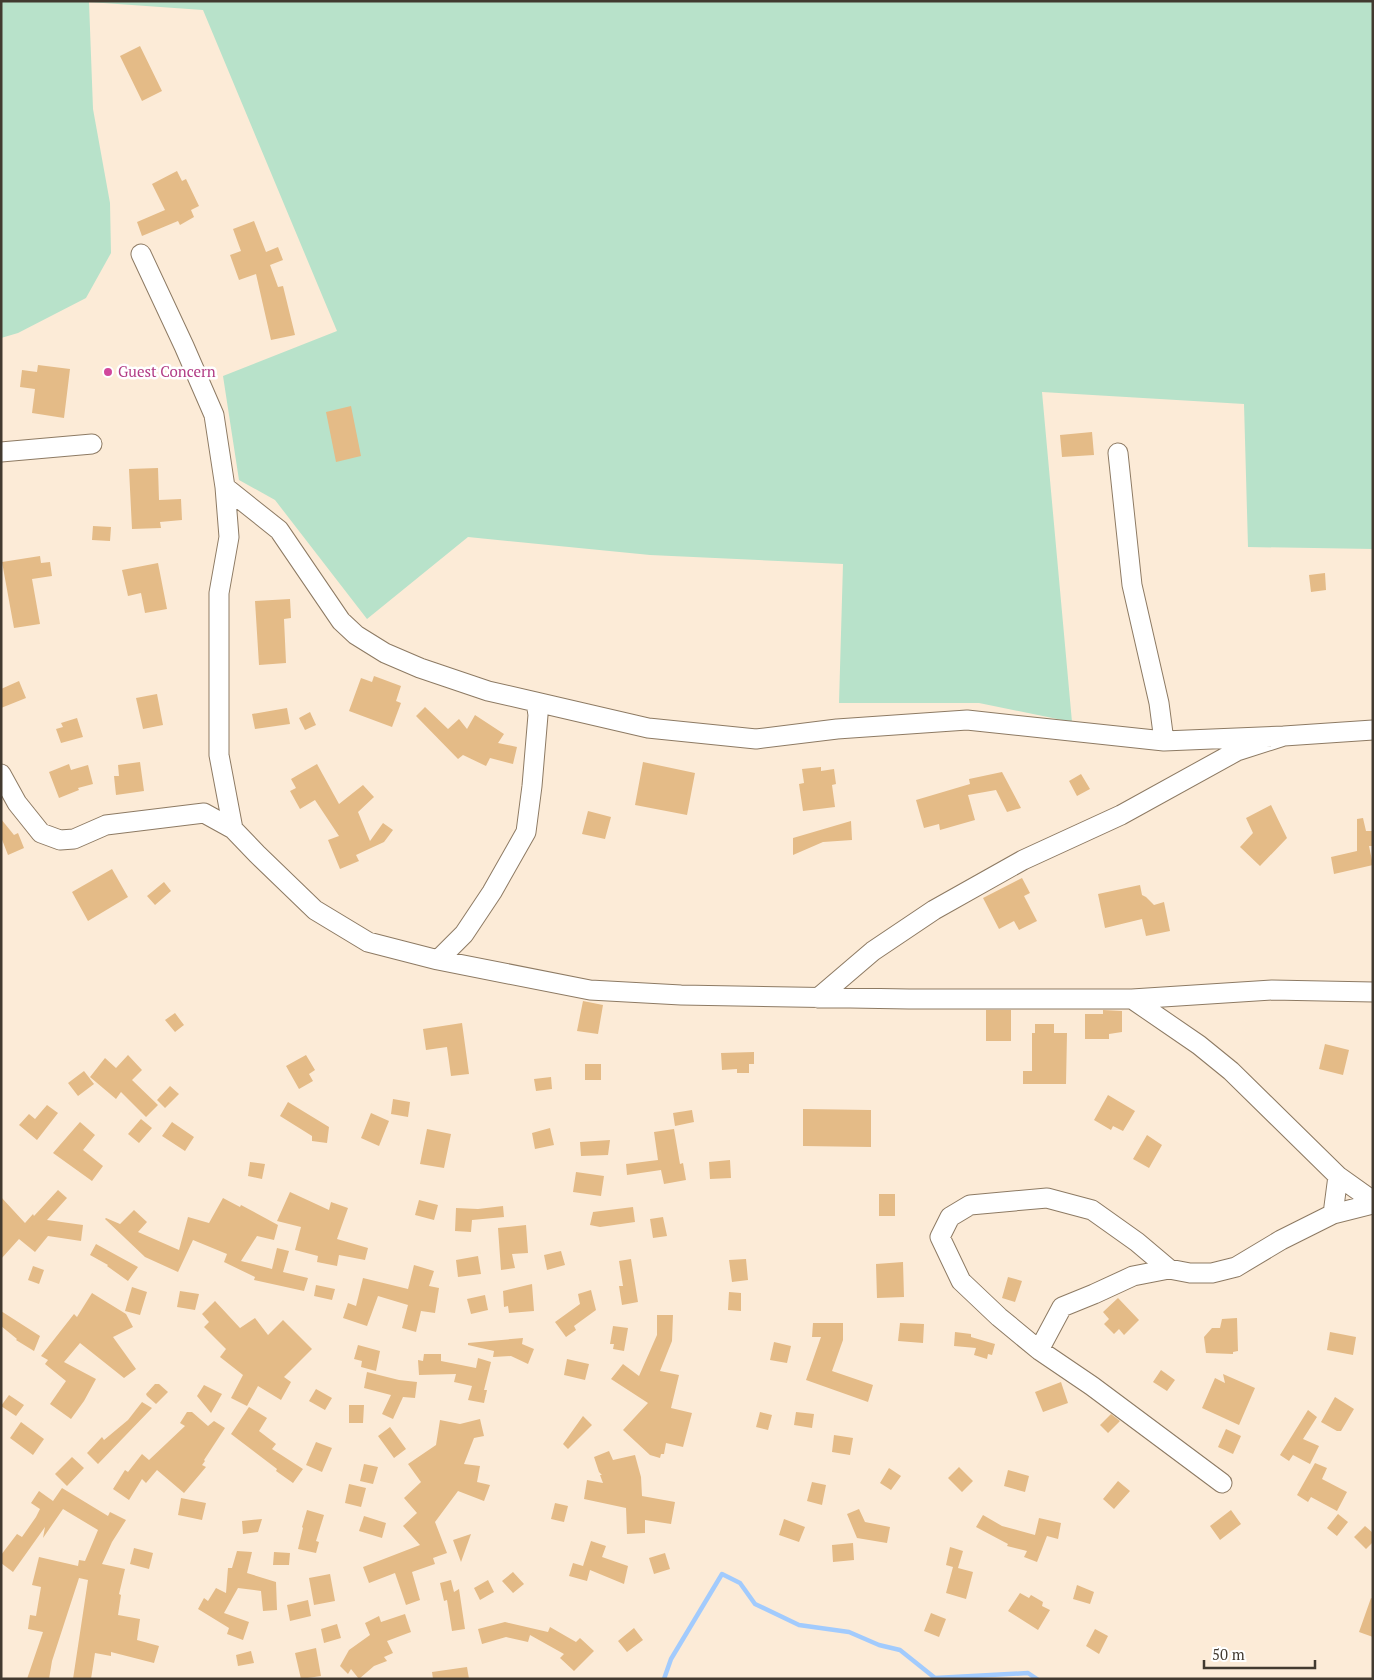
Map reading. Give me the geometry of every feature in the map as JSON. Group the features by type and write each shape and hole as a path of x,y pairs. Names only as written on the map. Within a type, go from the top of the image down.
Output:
{"street":[{"path":"141,254 214,415 226,487 229,537 219,593 220,755 234,829"},
{"path":"1,452 92,444"},
{"path":"1118,453 1132,585 1160,703 1164,741"},
{"path":"226,487 279,530 341,621 356,635 385,653 420,668 488,691 648,728 756,739 837,729 967,720 1164,741 1373,730"},
{"path":"438,960 464,934 492,892 526,832 537,733 538,715 536,702"},
{"path":"818,998 873,951 950,901 1023,860 1121,815 1236,751 1284,736"},
{"path":"1,774 17,803 41,833 60,840 74,839 106,825 204,813 234,829 315,910 368,942 438,960 590,990 681,995 909,999 1132,999 1272,990 1373,992"},
{"path":"1132,999 1199,1045 1231,1072 1338,1176 1373,1202"},
{"path":"1333,1214 1338,1176"},
{"path":"1169,1269 1137,1242 1092,1210 1047,1198 970,1205 950,1217 940,1237 960,1281 999,1317 1039,1350 1092,1386 1222,1483"},
{"path":"1039,1350 1062,1307 1133,1276 1169,1269 1190,1273 1212,1273 1236,1267 1281,1240 1333,1214 1373,1202"}],"green space":[{"path":"1,1 1373,1 1373,549 1248,547 1244,404 1042,392 1072,722 979,703 839,703 843,564 650,555 468,537 367,619 275,500 239,480 223,376 337,331 203,10 89,2 93,109 110,203 111,253 86,298 18,333 1,338"}],"building":[{"path":"140,46 162,91 142,101 120,56"},
{"path":"177,171 182,181 186,179 199,206 191,210 194,217 180,225 178,221 142,236 137,222 165,210 152,184"},
{"path":"254,221 266,252 278,247 283,260 270,265 278,287 283,286 295,335 271,340 256,274 239,280 230,255 241,251 233,229"},
{"path":"38,365 70,369 64,418 32,413 35,389 20,387 22,370 37,372"},
{"path":"351,406 361,456 336,462 326,412"},
{"path":"1092,432 1094,455 1062,457 1060,435"},
{"path":"158,468 159,500 181,499 182,520 160,522 161,528 132,529 129,469"},
{"path":"93,526 111,527 110,541 92,540"},
{"path":"40,556 41,563 50,562 52,576 32,579 40,624 14,628 2,562"},
{"path":"158,563 167,609 145,613 141,593 128,596 122,570"},
{"path":"1325,573 1326,590 1311,592 1309,575"},
{"path":"290,599 291,618 284,619 286,663 259,665 255,601"},
{"path":"374,676 401,686 396,701 401,703 392,727 349,711 361,678 372,682"},
{"path":"19,681 26,698 1,708 1,689"},
{"path":"157,694 163,725 143,729 136,698"},
{"path":"425,707 448,729 459,719 467,729 475,715 504,734 498,743 517,747 513,764 490,758 486,766 463,755 458,759 416,716"},
{"path":"287,708 290,724 255,729 252,714"},
{"path":"310,712 316,725 305,730 299,718"},
{"path":"77,718 83,737 61,743 56,729 63,727 61,723"},
{"path":"140,762 144,791 116,795 114,776 119,776 118,765"},
{"path":"643,762 695,773 687,815 635,805"},
{"path":"69,764 71,770 88,765 93,784 78,788 79,790 59,798 49,772"},
{"path":"317,764 339,804 363,785 374,797 358,812 370,841 383,823 393,830 384,842 356,855 359,861 340,869 328,840 339,836 315,800 300,809 290,791 296,788 291,779"},
{"path":"821,767 821,771 834,769 836,784 832,785 835,807 803,811 799,784 804,783 802,769"},
{"path":"1002,772 1021,808 1007,812 996,790 968,795 975,820 940,830 939,824 924,828 916,800 970,784 969,779"},
{"path":"1081,774 1090,789 1077,796 1069,781"},
{"path":"1271,805 1287,838 1260,866 1240,847 1253,833 1246,818"},
{"path":"588,811 611,817 605,839 582,834"},
{"path":"1363,818 1366,831 1373,831 1373,846 1369,846 1373,865 1334,874 1331,857 1357,851 1357,819"},
{"path":"1,819 14,835 18,833 24,848 8,855 1,837"},
{"path":"851,821 852,840 823,842 793,855 793,838"},
{"path":"112,869 128,897 88,921 72,892"},
{"path":"1022,878 1030,893 1024,896 1037,921 1019,930 1014,921 999,929 983,898"},
{"path":"164,882 171,891 155,905 147,896"},
{"path":"1140,885 1142,895 1154,905 1164,902 1170,931 1146,936 1142,919 1105,928 1098,894"},
{"path":"583,1001 603,1005 598,1034 577,1031"},
{"path":"986,1010 1011,1010 1011,1041 986,1041"},
{"path":"1103,1010 1122,1011 1122,1032 1109,1034 1109,1039 1085,1039 1085,1014 1103,1014"},
{"path":"175,1013 184,1025 175,1032 165,1020"},
{"path":"462,1023 469,1074 451,1076 447,1047 426,1050 423,1029"},
{"path":"1035,1024 1054,1024 1054,1033 1067,1033 1066,1084 1023,1084 1023,1071 1032,1071 1032,1033 1035,1033"},
{"path":"1325,1044 1349,1050 1343,1075 1319,1069"},
{"path":"754,1052 754,1064 749,1064 749,1073 737,1073 737,1069 722,1070 721,1053"},
{"path":"128,1055 142,1070 132,1080 158,1105 146,1117 121,1092 116,1099 90,1077 105,1058 116,1068"},
{"path":"306,1055 315,1070 309,1074 313,1081 299,1089 286,1066"},
{"path":"585,1064 601,1064 601,1080 585,1080"},
{"path":"84,1071 94,1084 78,1096 68,1083"},
{"path":"551,1077 552,1089 536,1091 534,1079"},
{"path":"170,1086 179,1094 165,1108 157,1100"},
{"path":"1108,1095 1135,1111 1123,1131 1113,1126 1111,1130 1094,1120"},
{"path":"393,1099 410,1102 408,1117 391,1114"},
{"path":"288,1102 329,1127 327,1143 312,1141 312,1136 280,1116"},
{"path":"47,1105 58,1113 37,1140 19,1125 29,1114 35,1119"},
{"path":"803,1109 871,1110 871,1147 803,1146"},
{"path":"692,1110 694,1122 675,1126 673,1113"},
{"path":"371,1113 389,1121 379,1146 361,1138"},
{"path":"141,1119 152,1128 139,1143 128,1134"},
{"path":"80,1122 95,1135 83,1150 103,1166 92,1181 53,1153"},
{"path":"172,1122 194,1137 185,1151 162,1136"},
{"path":"550,1128 554,1145 535,1149 532,1133"},
{"path":"427,1129 451,1134 444,1168 420,1164"},
{"path":"674,1129 680,1164 683,1163 686,1180 664,1184 661,1170 627,1175 626,1164 658,1160 654,1132"},
{"path":"1147,1135 1162,1145 1149,1168 1133,1159"},
{"path":"610,1140 608,1155 581,1156 580,1142"},
{"path":"730,1160 731,1178 710,1179 709,1162"},
{"path":"250,1162 265,1164 262,1179 248,1176"},
{"path":"576,1172 604,1176 601,1196 573,1192"},
{"path":"58,1190 67,1198 47,1220 83,1225 81,1241 48,1236 35,1252 19,1239 1,1259 1,1197 25,1223"},
{"path":"290,1192 329,1210 331,1202 348,1208 337,1239 368,1248 365,1260 339,1255 337,1266 317,1262 318,1256 295,1250 301,1227 277,1221"},
{"path":"879,1194 895,1194 895,1216 879,1216"},
{"path":"223,1198 240,1207 241,1205 278,1225 274,1240 257,1236 241,1261 272,1269 277,1248 289,1251 283,1272 308,1278 304,1291 254,1280 255,1277 224,1262 227,1254 193,1240 178,1272 145,1257 105,1219 120,1224 134,1210 147,1222 138,1232 179,1250 188,1217 209,1223"},
{"path":"419,1200 438,1205 434,1220 415,1215"},
{"path":"503,1206 504,1217 472,1220 471,1232 455,1231 456,1208 478,1209"},
{"path":"633,1207 635,1222 600,1227 590,1225 593,1212"},
{"path":"663,1217 667,1236 653,1238 650,1219"},
{"path":"526,1225 528,1253 512,1254 515,1268 501,1270 498,1228"},
{"path":"96,1244 138,1267 128,1281 108,1265 90,1255"},
{"path":"561,1251 565,1265 547,1270 544,1255"},
{"path":"478,1256 481,1274 458,1277 456,1260"},
{"path":"631,1259 638,1302 622,1305 619,1286 623,1286 619,1261"},
{"path":"746,1259 748,1280 732,1282 729,1260"},
{"path":"903,1262 904,1297 877,1298 876,1264"},
{"path":"414,1265 434,1271 429,1286 439,1288 435,1313 421,1311 416,1332 402,1328 408,1305 378,1296 367,1326 343,1318 348,1303 356,1306 363,1278 408,1289"},
{"path":"33,1266 44,1270 39,1284 28,1280"},
{"path":"1008,1277 1022,1281 1015,1302 1002,1298"},
{"path":"532,1284 534,1311 509,1313 508,1306 504,1307 503,1291"},
{"path":"316,1285 335,1289 332,1300 314,1296"},
{"path":"132,1287 147,1292 140,1315 125,1311"},
{"path":"591,1290 596,1310 574,1326 576,1330 566,1337 555,1322 580,1304 578,1294"},
{"path":"180,1291 199,1294 195,1310 177,1307"},
{"path":"729,1292 741,1293 741,1311 728,1310"},
{"path":"92,1293 126,1314 133,1327 113,1337 136,1369 124,1378 80,1343 64,1362 96,1379 71,1419 50,1404 66,1381 45,1364 48,1360 41,1356 74,1314 77,1317"},
{"path":"485,1295 488,1310 471,1314 467,1299"},
{"path":"1118,1298 1139,1320 1124,1335 1119,1329 1114,1334 1104,1324 1109,1319 1103,1312"},
{"path":"215,1301 240,1328 255,1318 268,1335 283,1320 312,1349 284,1377 291,1382 281,1400 258,1386 247,1406 231,1398 243,1375 220,1357 226,1349 204,1327 209,1322 202,1314"},
{"path":"1,1311 40,1336 34,1351 16,1340 1,1326"},
{"path":"657,1315 673,1315 672,1341 660,1371 679,1375 671,1408 692,1413 683,1447 666,1443 664,1454 661,1454 660,1458 650,1455 623,1430 648,1403 611,1379 623,1364 639,1376 657,1335"},
{"path":"1237,1318 1238,1351 1233,1352 1233,1354 1206,1353 1204,1337 1212,1328 1220,1328 1222,1319"},
{"path":"813,1323 843,1323 843,1340 832,1371 873,1385 868,1402 806,1380 821,1337 812,1337"},
{"path":"900,1323 924,1324 923,1343 898,1341"},
{"path":"613,1326 628,1328 624,1351 613,1349 614,1344 610,1344"},
{"path":"955,1332 971,1334 971,1337 995,1344 992,1355 988,1354 987,1359 974,1355 976,1348 954,1346"},
{"path":"1330,1332 1356,1337 1353,1355 1327,1350"},
{"path":"523,1338 522,1344 534,1349 528,1364 511,1356 493,1357 494,1351 468,1345 468,1343"},
{"path":"774,1342 791,1346 787,1363 770,1360"},
{"path":"358,1345 380,1351 376,1371 361,1367 362,1361 354,1359"},
{"path":"424,1354 441,1354 441,1361 476,1368 478,1358 491,1362 484,1390 487,1390 484,1403 468,1400 472,1386 454,1382 456,1374 419,1375 418,1360 423,1361"},
{"path":"567,1359 589,1364 585,1380 564,1375"},
{"path":"1161,1370 1175,1380 1167,1391 1153,1382"},
{"path":"367,1372 399,1380 417,1382 415,1398 403,1397 393,1419 382,1414 391,1395 364,1388"},
{"path":"1223,1374 1255,1388 1239,1425 1202,1408 1215,1378 1225,1383"},
{"path":"1061,1382 1068,1403 1043,1412 1035,1392"},
{"path":"155,1384 159,1384 168,1392 156,1404 146,1394"},
{"path":"204,1385 222,1394 211,1413 197,1396"},
{"path":"316,1389 332,1398 325,1410 309,1401"},
{"path":"9,1395 24,1405 16,1416 1,1406"},
{"path":"1335,1397 1354,1409 1341,1431 1337,1431 1321,1422"},
{"path":"142,1402 152,1408 98,1464 87,1453 102,1437 104,1440 128,1420"},
{"path":"349,1405 364,1405 363,1423 349,1423"},
{"path":"249,1407 267,1418 259,1431 276,1444 272,1449 303,1469 293,1483 231,1434"},
{"path":"1308,1410 1317,1417 1303,1439 1319,1446 1310,1464 1293,1455 1289,1461 1280,1455"},
{"path":"187,1412 192,1412 208,1426 214,1421 225,1428 204,1460 202,1465 206,1467 184,1493 157,1470 146,1483 142,1479 129,1500 113,1489 125,1470 128,1472 142,1454 149,1460 185,1426 180,1423"},
{"path":"760,1412 772,1415 768,1430 756,1427"},
{"path":"796,1412 814,1414 812,1428 794,1425"},
{"path":"1111,1414 1120,1421 1108,1433 1100,1425"},
{"path":"583,1416 592,1425 568,1449 563,1444"},
{"path":"480,1419 484,1436 474,1438 464,1464 480,1466 477,1482 490,1485 484,1501 458,1491 435,1522 447,1553 433,1558 435,1564 412,1572 420,1600 406,1605 395,1573 369,1583 363,1567 420,1545 403,1526 417,1513 404,1498 421,1482 408,1464 436,1445 440,1420 460,1424"},
{"path":"21,1422 44,1439 33,1455 10,1438"},
{"path":"390,1427 406,1449 394,1458 378,1436"},
{"path":"1226,1429 1241,1436 1233,1454 1218,1447"},
{"path":"834,1435 853,1438 850,1455 832,1452"},
{"path":"316,1442 332,1448 322,1472 306,1465"},
{"path":"609,1451 613,1460 635,1455 641,1477 642,1496 675,1502 671,1524 645,1520 645,1533 627,1534 626,1508 584,1499 587,1480 603,1483 600,1475 602,1475 599,1472 594,1457"},
{"path":"72,1457 84,1468 67,1486 55,1474"},
{"path":"1315,1463 1327,1468 1322,1479 1347,1492 1337,1511 1311,1497 1308,1502 1297,1495"},
{"path":"364,1464 378,1467 373,1484 360,1481"},
{"path":"959,1467 973,1481 962,1492 948,1478"},
{"path":"889,1468 901,1476 891,1490 880,1483"},
{"path":"1008,1470 1029,1476 1025,1492 1004,1486"},
{"path":"1118,1481 1130,1491 1114,1509 1103,1499"},
{"path":"812,1482 826,1485 822,1505 807,1501"},
{"path":"349,1484 366,1488 361,1507 345,1503"},
{"path":"62,1488 108,1516 110,1512 126,1520 112,1542 102,1564 125,1569 119,1594 121,1595 118,1615 140,1619 137,1640 159,1646 154,1663 111,1652 111,1656 95,1653 91,1679 73,1679 88,1580 79,1578 52,1661 49,1679 27,1679 43,1632 28,1629 30,1615 36,1616 41,1587 32,1585 39,1557 78,1566 79,1560 85,1561 98,1530 63,1509 43,1538 45,1527 13,1572 1,1563 1,1555 17,1534 22,1537 36,1517 40,1509 31,1503 39,1491 53,1501"},
{"path":"181,1498 206,1503 202,1520 178,1515"},
{"path":"555,1503 568,1506 564,1522 551,1519"},
{"path":"859,1509 865,1522 890,1527 887,1543 857,1538 847,1514"},
{"path":"307,1510 324,1515 316,1541 319,1542 316,1553 298,1549"},
{"path":"1231,1510 1241,1524 1220,1540 1210,1526"},
{"path":"1338,1514 1348,1522 1337,1536 1327,1528"},
{"path":"983,1515 1002,1526 1035,1535 1039,1518 1061,1523 1058,1539 1047,1536 1037,1562 1024,1557 1027,1551 1007,1546 1008,1544 976,1527"},
{"path":"364,1516 386,1523 382,1538 359,1531"},
{"path":"262,1519 258,1532 243,1534 242,1521"},
{"path":"784,1519 805,1527 799,1542 779,1535"},
{"path":"1365,1526 1373,1533 1373,1542 1366,1549 1354,1537"},
{"path":"471,1534 461,1562 453,1540"},
{"path":"591,1541 606,1546 602,1557 628,1566 624,1584 590,1570 587,1581 569,1576 573,1563 583,1566"},
{"path":"853,1543 854,1560 833,1562 832,1545"},
{"path":"950,1547 963,1551 958,1568 973,1572 966,1599 946,1593 953,1567 946,1565"},
{"path":"134,1548 153,1553 149,1569 130,1564"},
{"path":"237,1551 252,1552 247,1573 276,1582 277,1610 263,1611 261,1591 238,1588 224,1613 249,1622 243,1640 227,1634 229,1628 198,1609 204,1598 208,1601 216,1588 226,1593 228,1568 232,1568"},
{"path":"274,1552 290,1553 289,1565 273,1565"},
{"path":"665,1553 670,1569 654,1574 649,1558"},
{"path":"513,1572 524,1584 513,1593 502,1581"},
{"path":"330,1574 335,1601 314,1605 309,1578"},
{"path":"451,1580 454,1592 459,1589 465,1629 452,1631 447,1600 444,1601 440,1583"},
{"path":"488,1580 494,1592 480,1600 474,1588"},
{"path":"1077,1585 1094,1592 1090,1604 1073,1599"},
{"path":"1020,1593 1029,1598 1031,1595 1043,1602 1042,1606 1050,1610 1038,1630 1008,1611"},
{"path":"1371,1598 1373,1599 1373,1637 1359,1632"},
{"path":"308,1600 311,1616 290,1621 287,1605"},
{"path":"931,1613 946,1619 939,1637 924,1631"},
{"path":"405,1614 411,1632 387,1641 393,1653 384,1657 387,1661 374,1666 359,1679 351,1669 348,1674 340,1666 349,1650 370,1635 365,1623 379,1616 381,1622"},
{"path":"505,1622 548,1632 550,1627 576,1642 580,1638 594,1651 574,1671 560,1658 564,1654 530,1635 528,1642 506,1637 482,1644 478,1629"},
{"path":"337,1624 341,1638 324,1643 321,1629"},
{"path":"634,1628 643,1640 627,1652 618,1641"},
{"path":"1095,1629 1108,1636 1099,1654 1086,1646"},
{"path":"316,1648 321,1676 301,1679 295,1653"},
{"path":"251,1651 254,1663 238,1666 236,1655"},
{"path":"467,1667 469,1679 433,1679 432,1672"}],"waterway":[{"path":"664,1679 671,1659 722,1574 740,1583 755,1604 799,1625 849,1632 879,1645 900,1650 935,1678 1028,1673 1037,1679"}],"place":[{"name":"Guest Concern","path":"108,372"}]}
